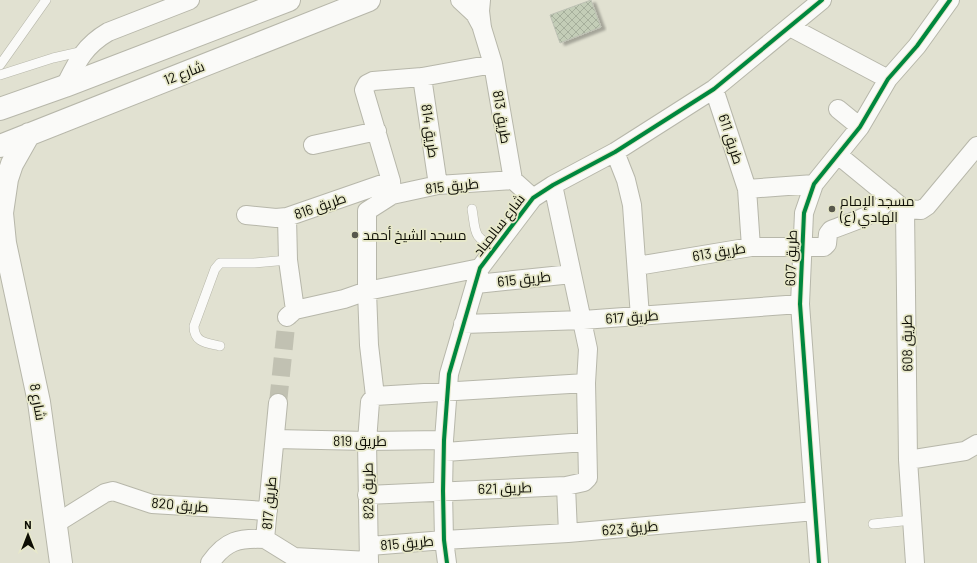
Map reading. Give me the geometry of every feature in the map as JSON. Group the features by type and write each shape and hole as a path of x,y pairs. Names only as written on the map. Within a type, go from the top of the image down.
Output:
{"street":[{"path":"65,86 77,61 95,40 108,32 190,0"},
{"path":"0,109 65,86 289,0"},
{"name":"شارع 12","path":"0,146 369,0"},
{"name":"طريق 813","path":"460,0 464,2 475,14 482,28 493,64 513,180"},
{"name":"طريق 813","path":"481,0 480,11 482,28"},
{"name":"شارع سالمباد","path":"447,563 444,540 443,491 449,374 478,276 496,246 533,198 553,185 615,152 714,89 822,0"},
{"name":"طريق 607","path":"820,563 800,304 804,213 814,184 860,127 888,79 917,46 948,0"},
{"path":"790,27 888,79"},
{"path":"493,64 422,77 373,81 367,84 364,90 377,131 392,188 366,213 369,345 375,396 586,383"},
{"name":"طريق 814","path":"422,77 438,185"},
{"name":"طريق 611","path":"714,89 747,189 751,247"},
{"path":"838,109 860,127"},
{"path":"313,145 377,131"},
{"name":"شارع 8","path":"29,134 20,148 7,179 2,213 3,239 39,402 61,563"},
{"path":"838,155 905,209 921,210 927,206 977,146"},
{"path":"615,152 626,180 632,205 640,317"},
{"path":"513,180 533,198"},
{"name":"طريق 815","path":"392,188 513,180"},
{"path":"747,189 814,184"},
{"name":"طريق 615","path":"553,185 588,349 586,383 586,442 588,478 575,484"},
{"name":"طريق 816","path":"246,215 276,218 287,217 392,188"},
{"name":"طريق 613","path":"637,266 751,247 826,246 828,234 831,230 876,212 885,205 890,197"},
{"name":"طريق 608","path":"905,209 908,460 915,563"},
{"path":"287,217 291,313 344,299 367,291 478,276"},
{"name":"طريق 615","path":"478,276 572,274"},
{"name":"طريق 617","path":"463,324 640,317 800,304"},
{"name":"طريق 828","path":"370,557 367,495 367,441 370,402 375,396"},
{"name":"طريق 817","path":"210,563 217,553 231,542 248,538 265,539 278,403"},
{"name":"طريق 819","path":"275,439 367,441 445,446 586,442"},
{"path":"908,460 965,451 977,444"},
{"path":"568,533 575,484"},
{"name":"طريق 621","path":"443,491 575,484"},
{"name":"طريق 820","path":"55,524 105,493 113,491 152,504 268,511"},
{"path":"367,495 443,491"},
{"name":"طريق 623","path":"444,540 568,533 815,511"},
{"name":"طريق 815","path":"265,539 294,557 370,557 444,540"}],"lane":[{"path":"0,65 46,0"},
{"path":"0,75 58,57 84,51"},
{"path":"472,209 476,234 484,242 496,246"},
{"path":"220,346 200,341 194,332 194,326 215,269 220,263 254,263 288,260"},
{"path":"873,524 912,520"}],"building":[{"path":"591,0 601,27 560,43 550,15"}],"tunnel":[{"path":"278,403 287,317"}],"cycle path":[{"path":"447,563 444,540 443,491 444,440 449,374 480,268 533,198 553,185 615,152 714,89 822,0"},
{"path":"819,563 800,304 804,213 814,184 860,127 888,79 917,46 950,0"}],"place":[{"name":"مسجد الإمام الهادي (ع)","path":"832,209"},
{"name":"مسجد الشيخ أحمد","path":"355,235"}]}
